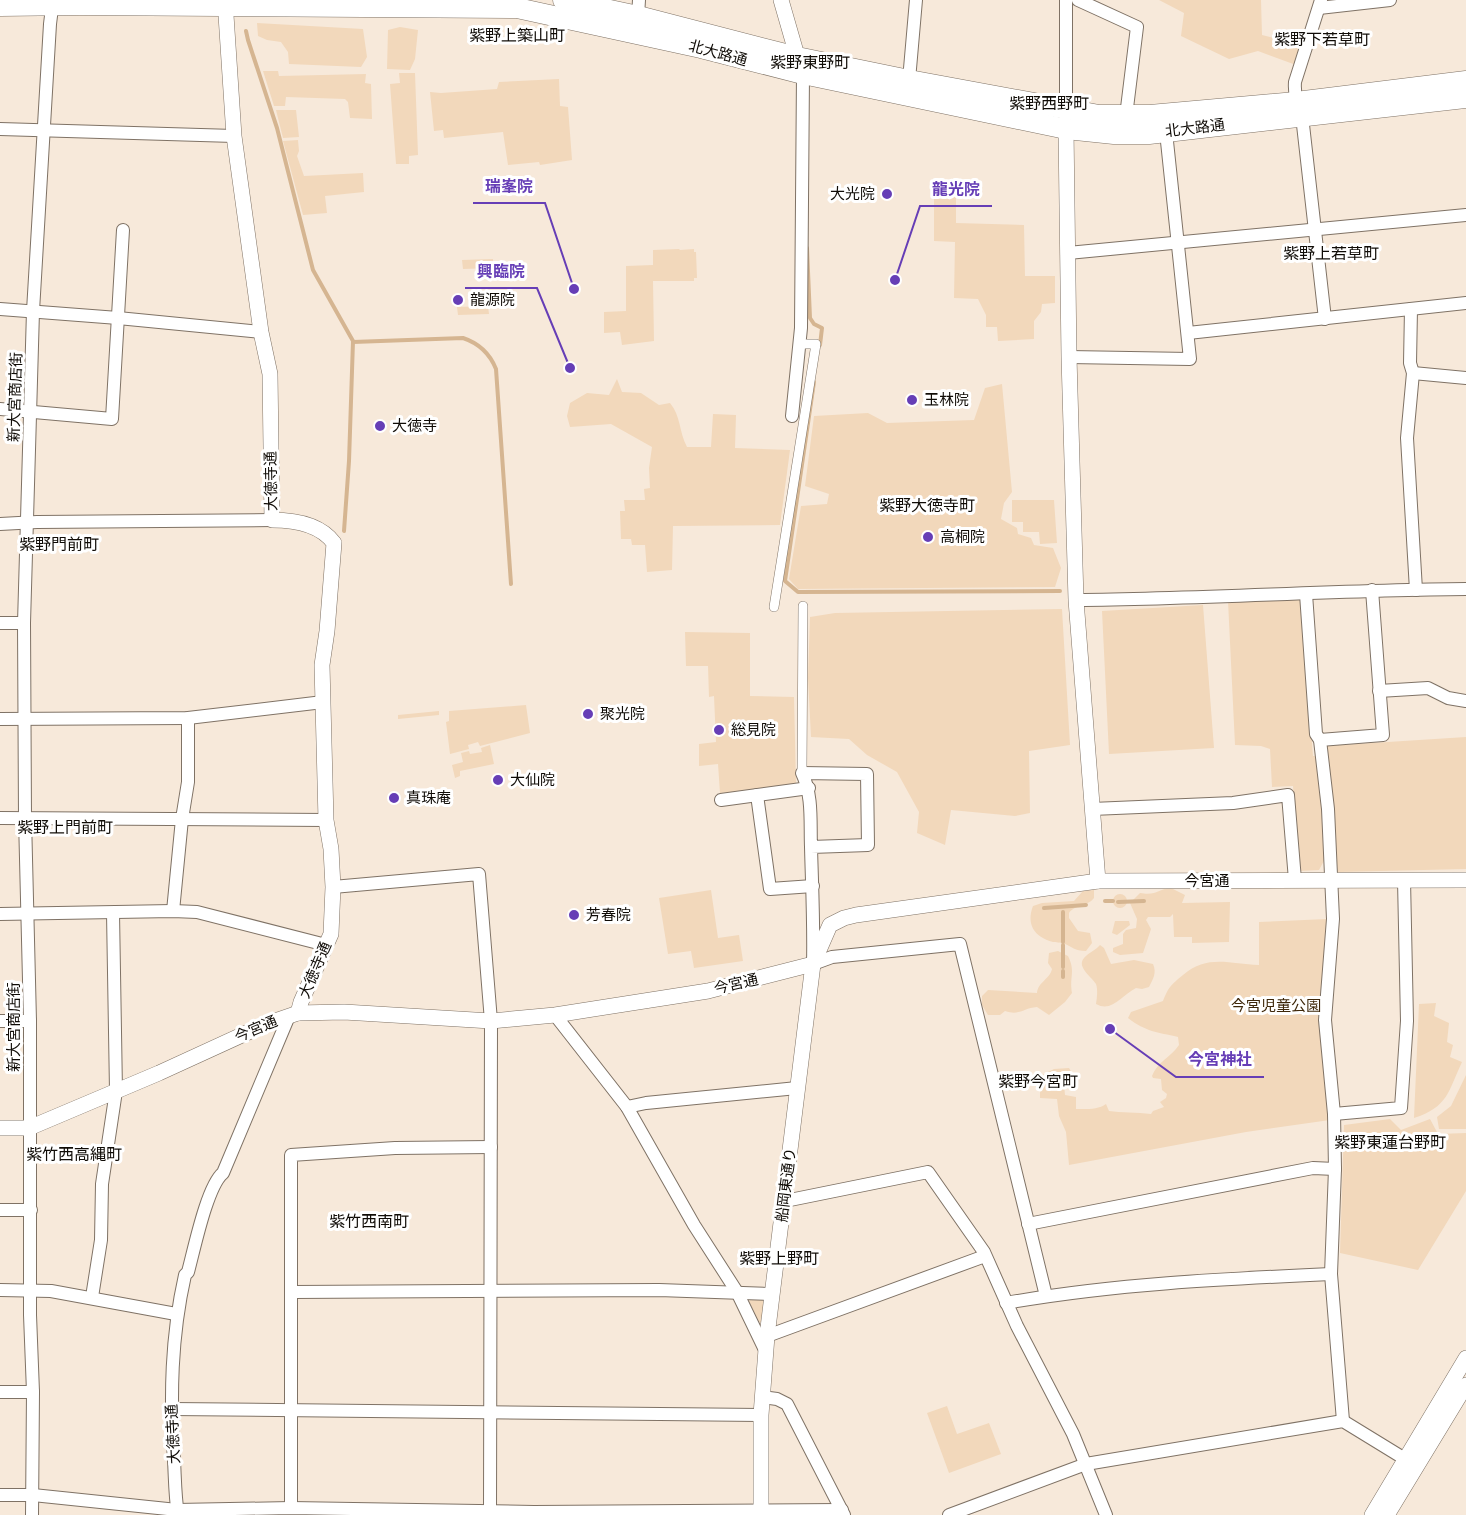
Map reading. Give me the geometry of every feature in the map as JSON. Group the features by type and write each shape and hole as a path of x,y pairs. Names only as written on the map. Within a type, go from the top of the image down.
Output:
{"main road":[{"name":"北大路通","path":"563,0 639,8 800,66 909,80 1132,135 1166,132 1466,81"},
{"name":"北大路通","path":"0,6 24,2 376,3 517,8 691,46 1066,119 1299,109 1466,98"}],"street":[{"path":"781,0 800,66 800,344 794,388 799,416"},
{"path":"909,80 916,0"},
{"path":"1066,0 1069,357 1077,600 1098,881"},
{"path":"1078,0 1137,27 1126,116"},
{"path":"1325,319 1295,82 1320,4 1390,0"},
{"name":"新大宮商店街","path":"32,1515 30,1021 25,818 24,623 33,311 53,3"},
{"name":"大徳寺通","path":"178,1513 171,1409 176,1314 185,1275 188,1272 204,1214 217,1178 223,1173 331,934 333,887 331,849 326,820 322,665 334,543 330,537 295,520 272,520 270,374 261,332 234,136 225,3"},
{"path":"0,129 234,136"},
{"path":"1069,357 1190,359 1166,132"},
{"path":"1068,253 1466,215"},
{"path":"0,409 112,419 123,230"},
{"path":"1188,333 1466,303"},
{"path":"0,309 261,332"},
{"path":"1411,309 1410,363 1413,373 1407,438 1416,590"},
{"path":"774,607 799,416 809,389 816,344 800,344"},
{"path":"1413,373 1466,378"},
{"path":"794,388 809,389"},
{"path":"0,524 272,520"},
{"path":"1077,600 1466,589"},
{"path":"1320,740 1383,735 1372,590"},
{"path":"1306,594 1316,734 1320,740 1328,809 1332,880 1333,919 1325,1020 1335,1114 1331,1274 1344,1421"},
{"path":"802,606 802,773 809,788 813,964 832,957 960,944 1046,1296"},
{"path":"0,623 24,623"},
{"path":"1379,691 1428,688 1448,698 1466,700"},
{"path":"0,719 188,718 323,702"},
{"path":"172,911 188,782 188,718"},
{"path":"802,773 867,774 868,845 811,847"},
{"path":"721,800 809,788"},
{"path":"757,795 770,889 813,886"},
{"path":"1092,809 1233,803 1288,795 1295,880"},
{"path":"0,818 326,820"},
{"path":"333,887 479,874 491,1021 490,1512"},
{"path":"1335,1114 1401,1108 1407,1020 1404,880"},
{"name":"今宮通","path":"0,1128 29,1128 266,1024 294,1014 344,1012 491,1021 555,1015 708,991 813,964 830,925 844,918 1098,881 1466,880"},
{"path":"0,914 197,912 326,945"},
{"path":"92,1297 102,1232 102,1184 116,1091 113,913"},
{"name":"船岡東通り","path":"761,1512 761,1414 766,1343 813,964"},
{"path":"555,1015 627,1107 694,1225 737,1292 766,1343 985,1256"},
{"path":"0,1021 30,1021"},
{"path":"627,1107 645,1103 797,1088"},
{"path":"291,1508 291,1155 395,1148 491,1147"},
{"path":"1028,1224 1313,1168 1335,1168"},
{"path":"785,1201 928,1172 985,1256 1006,1303 1073,1434 1106,1515"},
{"path":"0,1210 31,1210"},
{"path":"1006,1303 1046,1296 1198,1281 1331,1274"},
{"path":"0,1290 51,1291 176,1314"},
{"path":"292,1292 737,1292 772,1294"},
{"path":"1388,1515 1411,1462 1466,1358"},
{"path":"1371,1515 1466,1385"},
{"path":"0,1392 33,1392"},
{"path":"0,1495 33,1495 178,1513 291,1508 534,1514 843,1513 787,1404 777,1399 762,1397"},
{"path":"171,1409 761,1414"},
{"path":"949,1515 1086,1464 1344,1421 1411,1462"}],"green space":[{"path":"1159,0 1261,0 1262,35 1302,45 1296,65 1258,51 1229,59 1181,36 1184,13"},
{"path":"257,23 363,29 367,57 361,67 289,64 288,52 281,42 258,36"},
{"path":"400,27 418,30 415,59 410,70 387,69 388,30"},
{"path":"263,71 278,71 279,76 366,74 365,83 371,84 372,119 350,118 348,102 345,99 286,97 285,106 274,106"},
{"path":"399,73 415,73 418,155 409,156 409,164 396,164 390,84 400,83"},
{"path":"559,79 560,106 568,107 572,160 540,165 539,162 508,165 503,132 444,138 443,130 434,131 430,92 497,89 499,82"},
{"path":"276,110 296,110 299,137 283,138"},
{"path":"298,140 297,156 304,176 363,173 364,192 325,196 327,213 303,215 283,141"},
{"path":"934,191 956,191 956,223 1024,225 1025,276 1055,276 1055,303 1042,304 1041,312 1034,321 1034,339 998,341 997,327 986,327 986,315 978,299 954,298 955,242 934,241"},
{"path":"694,249 696,252 697,278 694,278 694,281 653,281 654,341 622,345 620,332 604,333 604,312 626,311 626,266 653,265 653,250"},
{"path":"493,259 493,268 463,269 462,260"},
{"path":"488,306 489,314 458,315 457,307"},
{"path":"617,379 622,392 641,393 659,405 670,403 676,413 687,447 711,447 713,414 736,415 735,448 790,450 780,525 673,526 672,570 647,572 645,545 632,545 631,539 621,539 620,511 625,511 624,500 645,500 644,489 650,488 649,468 652,447 611,424 570,427 567,416 570,403 587,393 609,395"},
{"name":"高桐院","path":"1002,384 1012,492 1004,503 1001,519 1017,528 1018,534 1031,538 1034,545 1053,548 1061,568 1055,587 798,589 789,579 801,506 827,504 829,494 805,486 814,416 868,413 887,423 974,420 985,388"},
{"path":"1012,500 1054,500 1057,543 1040,544 1039,532 1023,532 1023,522 1012,522"},
{"path":"1300,599 1313,756 1320,756 1326,857 1319,870 1299,871 1293,786 1272,787 1270,749 1261,746 1235,745 1228,601"},
{"path":"1203,605 1214,748 1109,754 1102,611"},
{"path":"1062,609 1070,745 1029,751 1030,813 1015,816 951,810 945,845 917,833 919,812 897,772 867,755 849,739 811,737 808,678 810,617 835,613"},
{"path":"685,632 750,633 750,696 794,697 796,783 757,791 720,793 718,764 699,766 699,744 716,742 714,696 709,697 708,666 686,666"},
{"path":"526,705 530,733 480,746 478,742 468,745 469,749 450,754 446,722 449,721 449,711"},
{"path":"439,711 439,715 398,719 398,715"},
{"path":"1466,737 1466,869 1338,872 1325,746"},
{"path":"490,745 494,764 460,771 460,776 455,778 452,765 463,762 461,753 482,752 481,748"},
{"path":"1171,888 1185,895 1182,903 1230,902 1229,942 1192,943 1192,937 1174,937 1173,914 1170,917 1148,917 1146,920 1151,929 1143,953 1120,955 1113,952 1113,948 1123,944 1123,934 1126,930 1136,928 1137,919 1130,903 1140,893 1150,894"},
{"path":"711,890 718,938 739,935 743,961 694,968 691,951 668,954 659,898"},
{"path":"1094,890 1094,898 1091,901 1069,913 1069,918 1078,931 1090,933 1092,943 1086,951 1046,940 1033,929 1030,919 1033,906 1042,903 1074,901 1083,891"},
{"path":"1117,894 1123,894 1127,901 1123,908 1117,908 1113,904 1113,898"},
{"name":"今宮児童公園","path":"1327,919 1330,1120 1246,1132 1069,1165 1066,1132 1059,1116 1057,1099 1040,1098 1040,1076 1054,1069 1069,1068 1073,1079 1064,1085 1065,1095 1076,1097 1076,1109 1095,1108 1106,1104 1109,1111 1151,1114 1164,1107 1160,1102 1166,1098 1167,1094 1162,1090 1161,1079 1152,1076 1157,1067 1179,1045 1178,1037 1140,1026 1128,1018 1131,1012 1163,1001 1173,984 1192,968 1201,964 1219,962 1259,965 1259,922"},
{"path":"1115,921 1129,921 1130,925 1117,935 1112,933"},
{"path":"1100,945 1104,948 1111,964 1134,960 1153,964 1155,973 1149,987 1136,988 1112,1005 1096,1004 1096,984 1083,968 1082,961"},
{"path":"1058,951 1068,956 1072,966 1072,993 1065,1002 1049,1015 1037,1007 1018,1012 1005,1011 1000,1015 988,1015 982,1005 982,996 988,990 1037,993 1039,986 1052,969 1048,963 1049,953"},
{"path":"1436,1003 1434,1016 1449,1023 1447,1042 1453,1045 1450,1057 1462,1062 1446,1097 1434,1109 1414,1118 1419,1004"},
{"path":"1466,1075 1466,1129 1439,1129 1437,1117 1451,1106"},
{"path":"1390,1119 1401,1130 1430,1119 1438,1134 1466,1133 1466,1191 1418,1270 1340,1253 1344,1125"},
{"path":"765,1299 761,1322 759,1322 749,1301"},
{"path":"947,1406 957,1434 989,1423 1001,1454 949,1473 927,1413"}],"waterway":[{"path":"246,31 277,128 313,270 353,341 344,531"},
{"path":"807,248 810,318 814,324 822,328 820,345"},
{"path":"353,342 463,338 487,354 496,369 511,584"},
{"path":"814,382 785,581 798,592 1060,591"},
{"path":"1105,901 1113,901"},
{"path":"1118,902 1144,901"},
{"path":"1044,908 1086,905"},
{"path":"1063,912 1063,942"},
{"path":"1063,945 1063,967"},
{"path":"1063,971 1063,977"}],"place":[{"name":"大光院","path":"887,194"},
{"name":"龍光院","path":"895,280"},
{"name":"瑞峯院","path":"574,289"},
{"name":"龍源院","path":"458,300"},
{"name":"興臨院","path":"570,368"},
{"name":"玉林院","path":"912,400"},
{"name":"大徳寺","path":"380,426"},
{"name":"高桐院","path":"928,537"},
{"name":"聚光院","path":"588,714"},
{"name":"総見院","path":"719,730"},
{"name":"大仙院","path":"498,780"},
{"name":"真珠庵","path":"394,798"},
{"name":"芳春院","path":"574,915"},
{"name":"今宮神社","path":"1110,1029"}],"district":[{"name":"紫野上築山町","path":"517,35"},
{"name":"紫野下若草町","path":"1322,39"},
{"name":"紫野東野町","path":"810,62"},
{"name":"紫野西野町","path":"1049,103"},
{"name":"紫野上若草町","path":"1331,253"},
{"name":"紫野大徳寺町","path":"927,505"},
{"name":"紫野門前町","path":"59,544"},
{"name":"紫野上門前町","path":"65,827"},
{"name":"紫野今宮町","path":"1038,1081"},
{"name":"紫野東蓮台野町","path":"1390,1142"},
{"name":"紫竹西高縄町","path":"74,1154"},
{"name":"紫竹西南町","path":"369,1221"},
{"name":"紫野上野町","path":"779,1258"}]}
